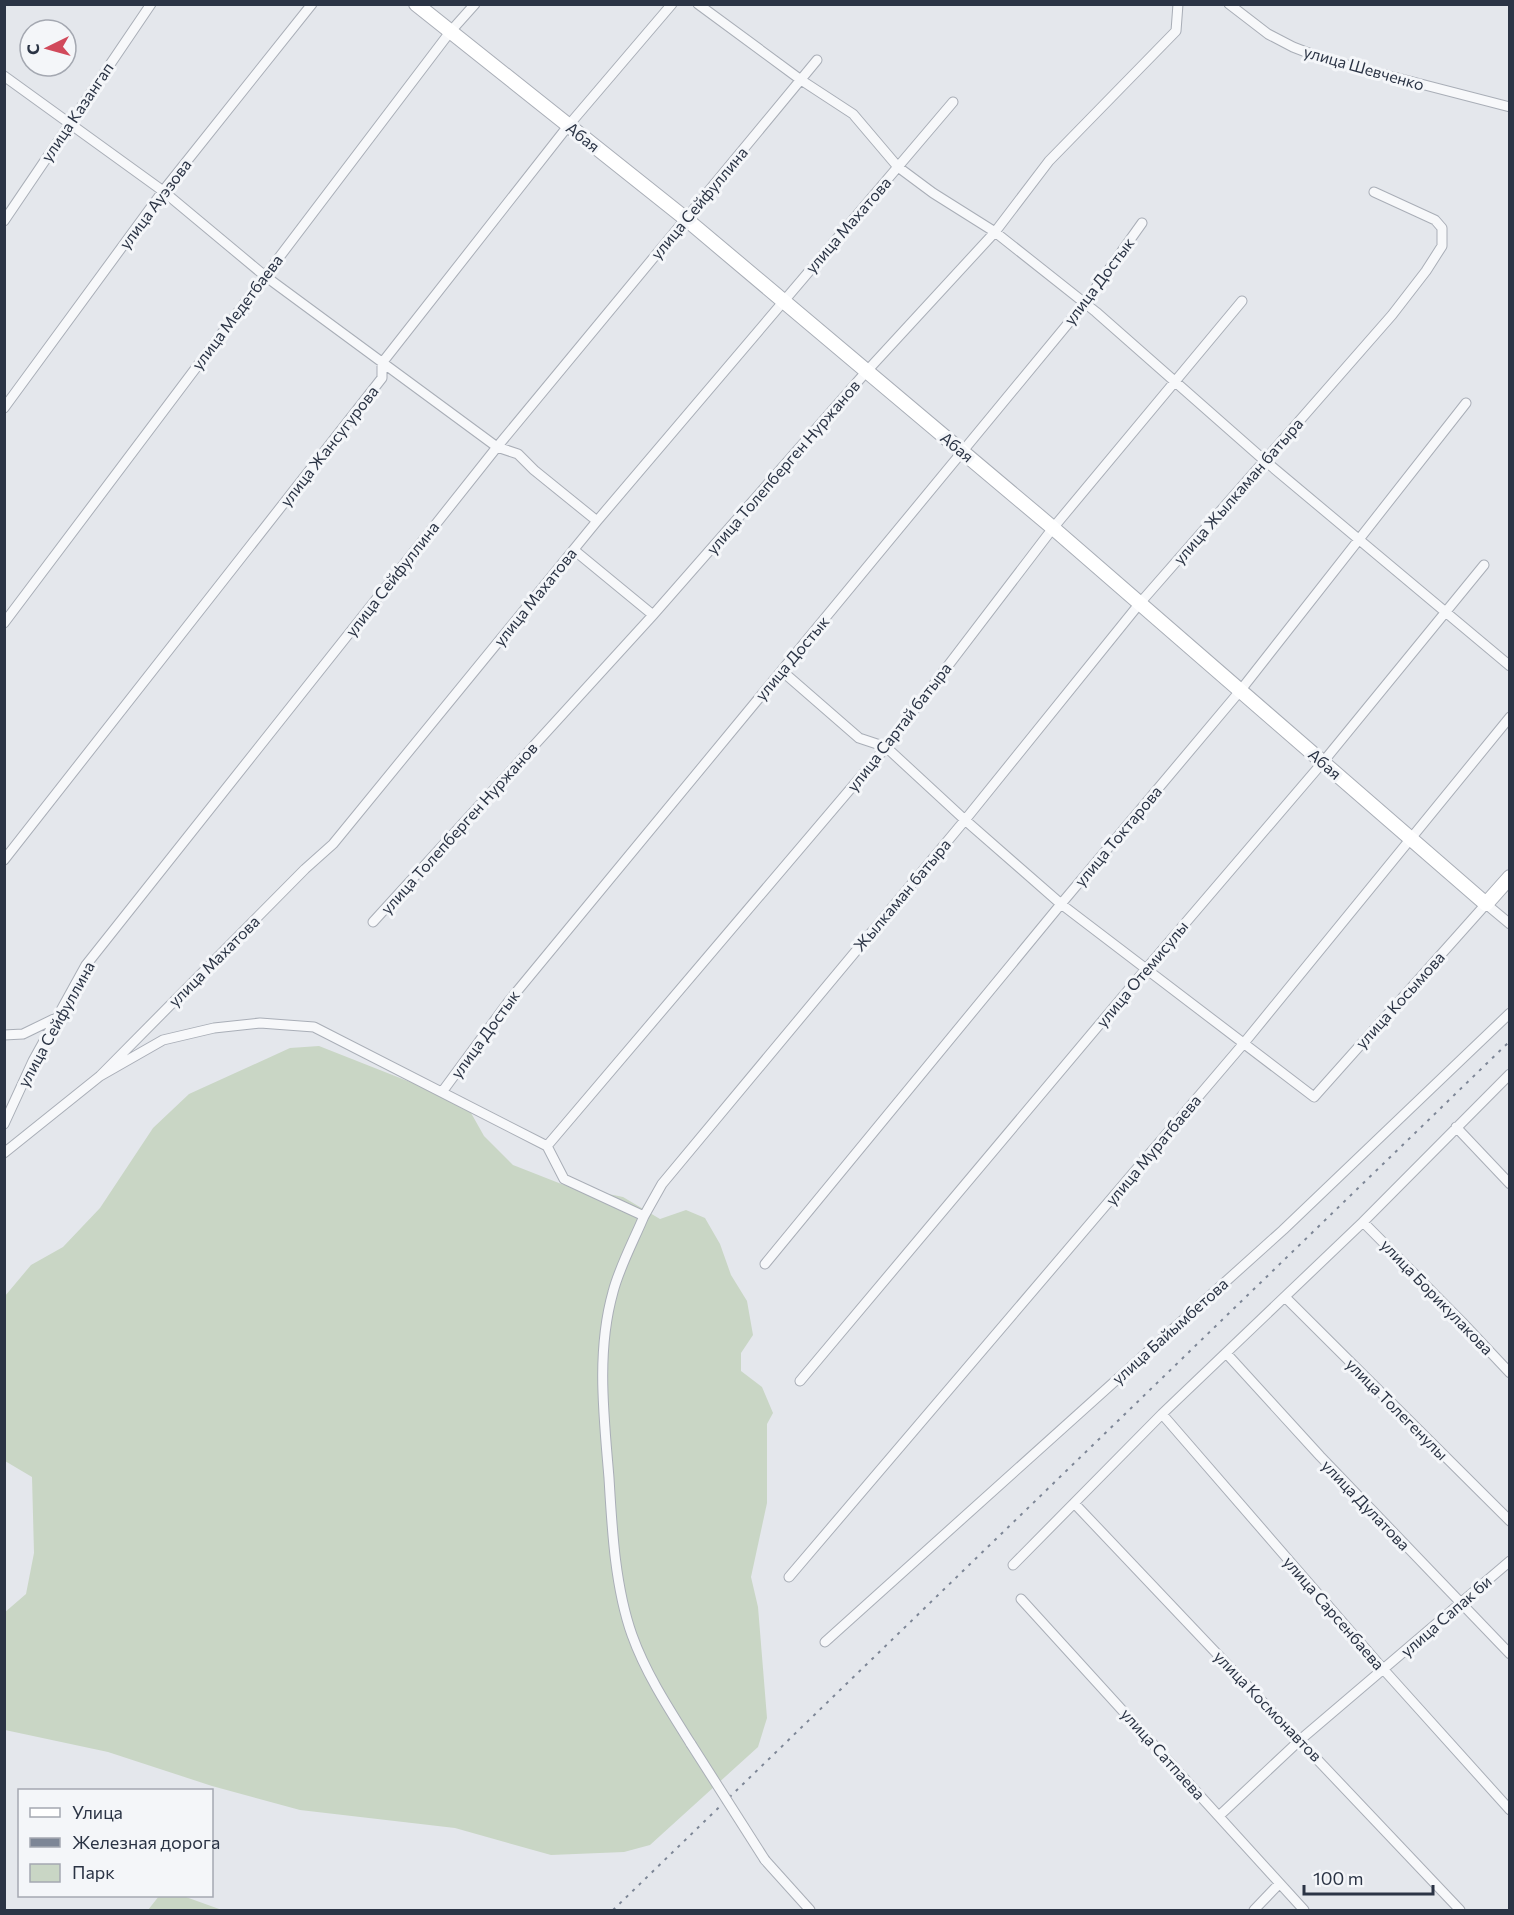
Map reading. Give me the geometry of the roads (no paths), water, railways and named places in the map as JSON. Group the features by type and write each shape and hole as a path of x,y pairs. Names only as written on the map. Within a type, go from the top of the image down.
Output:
{"street":[{"name":"улица Казангап","path":"4,221 151,4"},
{"name":"улица Ауэзова","path":"4,408 163,191 312,4"},
{"name":"Абая","path":"416,4 686,219 1053,528 1486,904"},
{"name":"улица Медетбаева","path":"4,623 264,276 450,32 475,4"},
{"name":"улица Жансугурова","path":"4,860 382,378 382,363 568,126 672,4"},
{"path":"698,4 801,80 853,114 898,166 933,193 995,232 1085,303 1264,460 1509,666"},
{"name":"улица Толепберген Нуржанов","path":"373,922 653,615 866,372 995,232 1049,161 1176,31 1178,4"},
{"name":"улица Шевченко","path":"1229,4 1268,34 1324,59 1509,107"},
{"name":"улица Сейфуллина","path":"4,1124 33,1061 86,965 497,447 817,60"},
{"path":"4,76 163,191 264,276 382,363 497,447 518,454 534,470 597,521"},
{"name":"улица Махатова","path":"100,1076 305,869 333,844 597,521 953,102"},
{"name":"улица Жылкаман батыра","path":"1140,603 1392,315 1442,246 1442,228 1435,220 1374,192"},
{"name":"улица Достык","path":"442,1092 508,1001 1085,303 1142,223"},
{"name":"улица Сартай батыра","path":"547,1146 886,747 1053,528 1242,301"},
{"name":"улица Токтарова","path":"765,1264 1061,904 1240,691 1466,403"},
{"path":"574,550 653,615"},
{"name":"улица Отемисулы","path":"800,1381 1323,762 1484,565"},
{"name":"Жылкаман батыра","path":"810,1911 765,1860 666,1705 632,1635 614,1549 602,1378 605,1329 613,1291 644,1216 663,1184 1140,603"},
{"path":"782,671 859,738 886,747 964,820 1061,904 1244,1043"},
{"name":"улица Муратбаева","path":"789,1578 1244,1043 1509,717"},
{"path":"1509,877 1486,904 1509,924"},
{"name":"улица Косымова","path":"1244,1043 1314,1097 1486,904"},
{"name":"улица Байымбетова","path":"825,1642 1283,1230 1509,1013"},
{"path":"4,1035 22,1034 58,1017"},
{"path":"4,1153 100,1076 163,1040 214,1028 260,1023 314,1027 547,1146 564,1179 644,1216"},
{"path":"1013,1565 1162,1414 1363,1222 1509,1074"},
{"path":"1456,1127 1509,1184"},
{"name":"улица Борикулакова","path":"1363,1222 1509,1373"},
{"name":"улица Толегенулы","path":"1285,1297 1509,1521"},
{"name":"улица Дулатова","path":"1226,1353 1320,1456 1509,1654"},
{"name":"улица Сарсенбаева","path":"1162,1414 1509,1810"},
{"name":"улица Космонавтов","path":"1074,1503 1460,1911"},
{"name":"улица Сапак би","path":"1219,1816 1300,1740 1509,1561"},
{"name":"улица Сатпаева","path":"1021,1599 1304,1911"},
{"path":"1254,1911 1279,1884"}],"railway":[{"path":"613,1910 1510,1041"}]}
